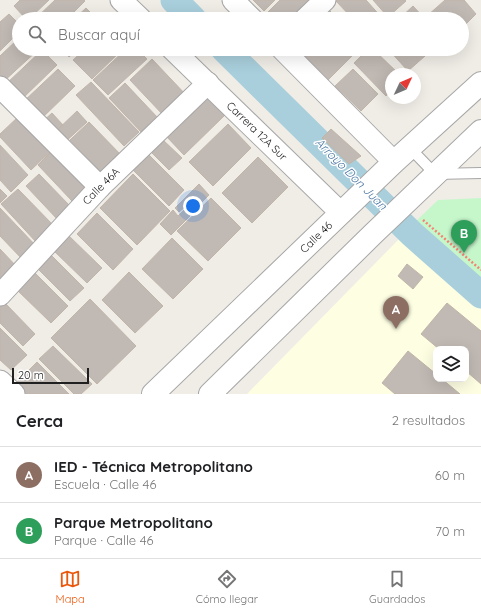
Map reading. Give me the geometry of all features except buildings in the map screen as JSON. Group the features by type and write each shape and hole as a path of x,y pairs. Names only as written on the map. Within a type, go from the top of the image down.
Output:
{"street":[{"path":"121,0 134,12"},
{"path":"233,0 245,12"},
{"path":"312,12 324,0"},
{"name":"Carrera 12A Sur","path":"179,56 345,209"},
{"path":"289,56 395,162"},
{"name":"Calle 46A","path":"0,294 100,187 208,83"},
{"name":"Calle 46","path":"153,394 345,209 481,83"},
{"path":"0,87 100,187"},
{"path":"210,394 373,234 414,208 435,174 481,131"},
{"path":"0,381 14,394"}],"lane":[{"path":"395,162 435,174 481,173"}],"path":[{"path":"414,208 481,270"}],"shaded area":[{"path":"401,237 481,309 481,394 247,394"}],"green space":[{"path":"481,198 481,282 413,224 438,200"}],"waterway":[{"name":"Arroyo Don Juan","path":"174,0 186,12"},
{"name":"Arroyo Don Juan","path":"231,56 412,234 481,295"}],"place":[{"name":"Parque Metropolitano","path":"464,253"},
{"name":"IED - Técnica Metropolitano","path":"396,329"}]}
